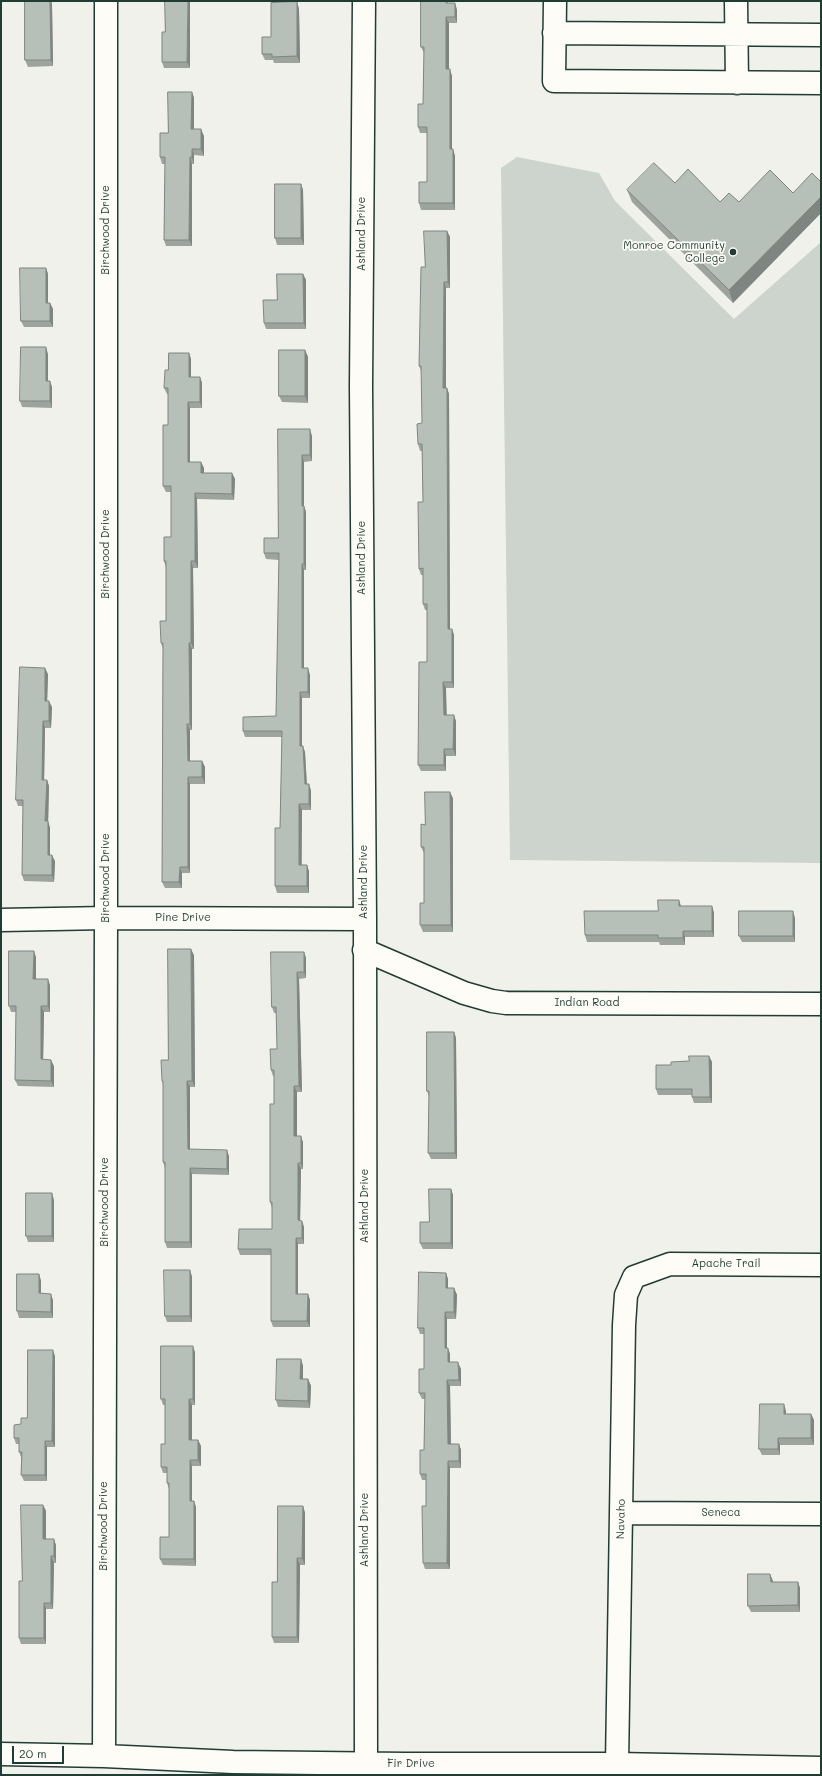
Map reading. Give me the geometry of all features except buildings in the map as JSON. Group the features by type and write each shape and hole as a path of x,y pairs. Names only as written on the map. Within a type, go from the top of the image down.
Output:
{"street":[{"name":"Birchwood Drive","path":"104,1756 106,1"},
{"name":"Ashland Drive","path":"364,1 361,394 365,919 366,1764"},
{"path":"555,1 554,81 821,83"},
{"path":"736,1 737,83"},
{"path":"554,33 821,35"},
{"name":"Pine Drive","path":"1,920 106,918 365,919"},
{"name":"Indian Road","path":"364,950 464,993 492,1001 506,1003 821,1004"},
{"name":"Apache Trail","path":"634,1277 670,1264 821,1265"},
{"name":"Navaho","path":"617,1764 624,1325 626,1295 634,1277"},
{"name":"Seneca","path":"621,1513 821,1514"},
{"name":"Fir Drive","path":"1,1754 104,1756 233,1768 366,1764 617,1764 821,1768"}],"shaded area":[{"path":"517,157 599,173 615,201 734,319 821,242 821,863 510,860 501,168"}],"place":[{"name":"Monroe Community College","path":"733,252"}]}
